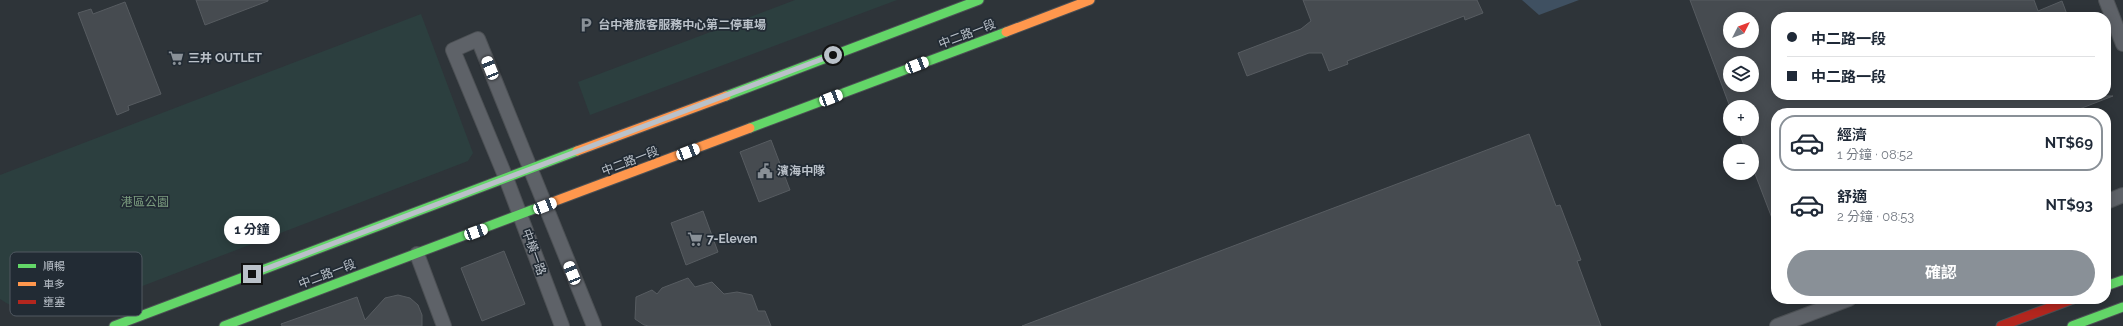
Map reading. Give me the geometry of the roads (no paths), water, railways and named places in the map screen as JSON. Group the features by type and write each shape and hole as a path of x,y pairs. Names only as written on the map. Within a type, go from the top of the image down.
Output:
{"street":[{"path":"142,315 979,0"},
{"name":"中二路一段","path":"224,326 1090,0"},
{"path":"2106,0 2111,12"},
{"path":"2111,13 2123,44"},
{"name":"中橫一路","path":"531,169 478,39 453,50 506,178 562,326"},
{"path":"531,169 594,326"},
{"path":"2111,200 2123,195"},
{"path":"417,254 444,326"},
{"path":"2111,284 2123,280"},
{"path":"1777,326 1835,304"},
{"path":"2001,326 2059,304"},
{"path":"2072,326 2123,307"},
{"path":"114,326 140,316"}],"water":[{"path":"1522,0 1579,0 1539,15"}],"place":[{"name":"台中港旅客服務中心第二停車場","path":"586,25"},
{"name":"三井 OUTLET","path":"176,58"},
{"name":"濱海中隊","path":"765,171"},
{"name":"7-Eleven","path":"695,239"}],"park label":[{"name":"港區公園","path":"145,202"}]}
